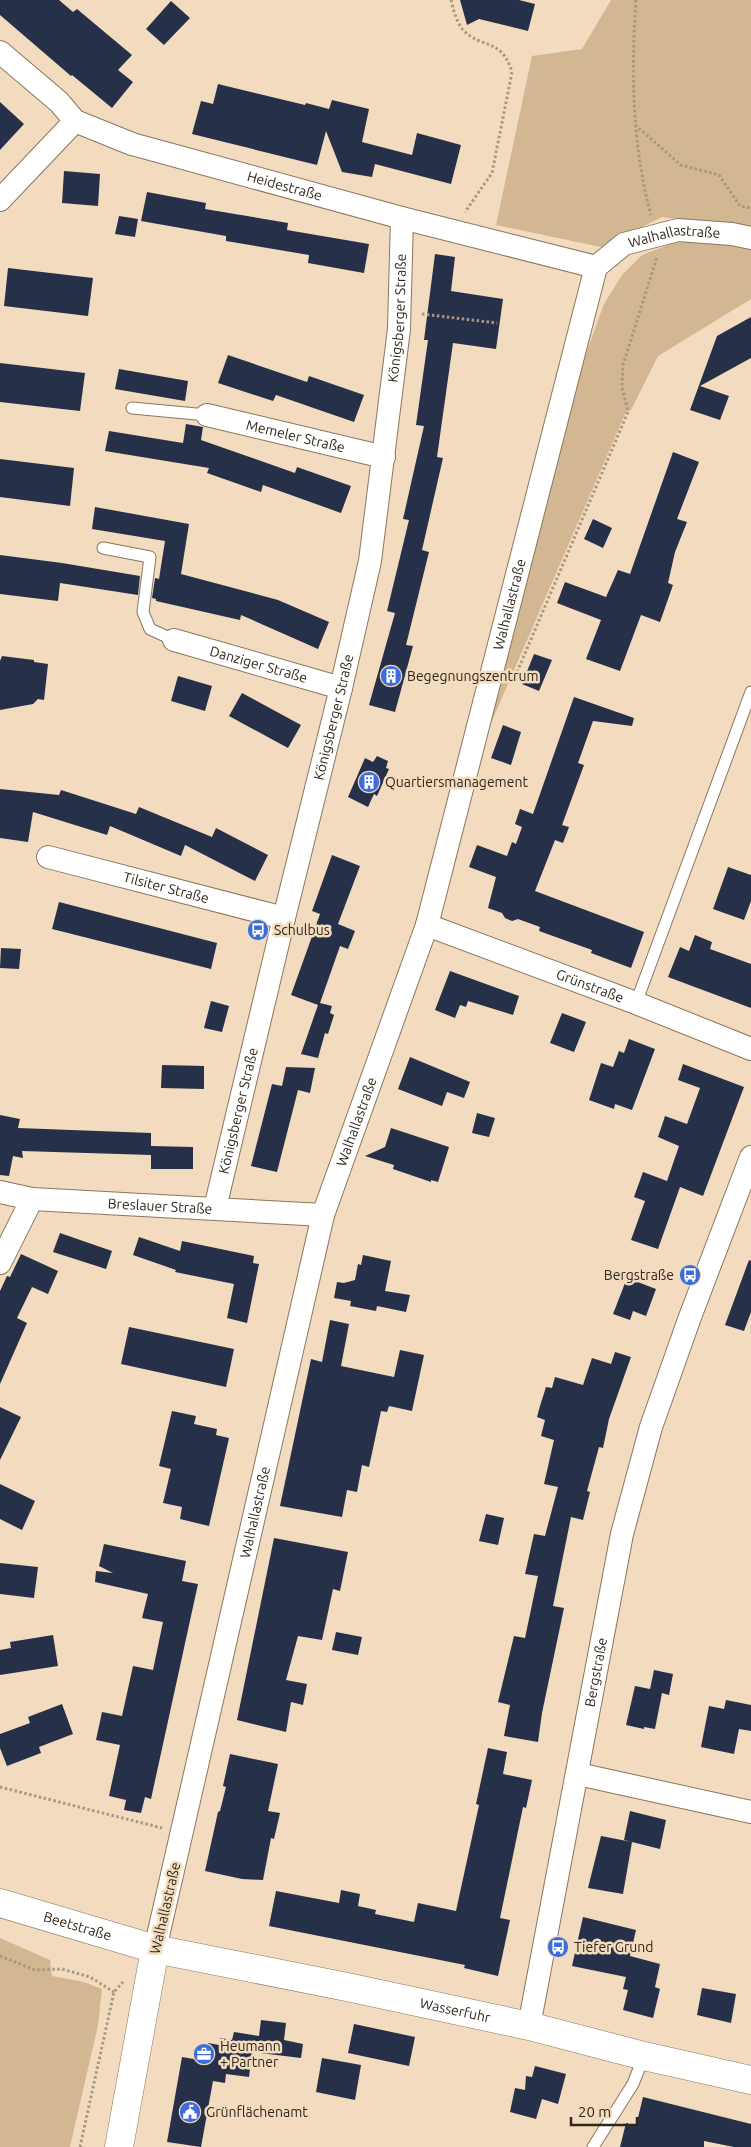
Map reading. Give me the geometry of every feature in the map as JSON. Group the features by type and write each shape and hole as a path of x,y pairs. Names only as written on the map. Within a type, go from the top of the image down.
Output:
{"main road":[{"name":"Beetstraße","path":"0,1903 155,1949"},
{"name":"Wasserfuhr","path":"155,1949 529,2026 644,2056 751,2080"},
{"name":"Walhallastraße","path":"119,2147 155,1949"}],"street":[{"name":"Heidestraße","path":"0,52 59,102 75,121 132,144 402,218 596,267"},
{"path":"0,200 75,121"},
{"name":"Königsberger Straße","path":"215,1208 341,688 370,560 384,457 399,316 402,218"},
{"name":"Walhallastraße","path":"155,1949 322,1215 427,925 596,267 624,244 678,230 732,234 751,238"},
{"name":"Memeler Straße","path":"207,415 384,457"},
{"name":"Danziger Straße","path":"174,640 341,688"},
{"name":"Tilsiter Straße","path":"48,857 284,918"},
{"name":"Grünstraße","path":"427,925 636,1003 751,1049"},
{"name":"Bergstraße","path":"529,2026 622,1534 649,1436 690,1317 751,1158"},
{"name":"Breslauer Straße","path":"0,1192 32,1199 322,1215"},
{"path":"0,1263 32,1199"},
{"path":"578,1774 751,1812"}],"lane":[{"path":"132,408 207,415"},
{"path":"103,548 150,556 143,612 150,630 174,640"},
{"path":"636,1003 751,692"},
{"path":"593,2147 633,2084 644,2056"}],"path":[{"path":"451,0 461,28 471,37 497,47 508,58 512,72 492,173 465,212 459,232"},
{"path":"516,673 628,412 622,387 623,365 657,257 659,235 650,214 635,125 633,54 636,0"},
{"path":"635,125 681,165 719,175 740,206 751,208"},
{"path":"399,316 428,313 497,323"},
{"path":"0,1787 182,1833"},
{"path":"0,1956 36,1970 62,1969 90,1977 114,1992 80,2147"}],"shaded area":[{"path":"611,0 751,0 751,229 662,217 601,247 496,225 532,56 582,49"},
{"path":"676,242 733,245 751,250 751,299 658,356 631,410 626,412 488,730 581,367 604,304 622,275 642,255"},
{"path":"0,1938 50,1960 52,1976 84,1982 102,1989 98,2025 70,2147 0,2147"}],"building":[{"path":"0,0 59,0 73,12 77,9 132,55 118,70 133,82 112,108 71,76 0,15"},
{"path":"460,0 519,0 535,4 528,31 479,19 467,25"},
{"path":"171,1 190,18 164,45 146,29"},
{"path":"218,84 329,109 332,100 369,109 362,142 412,155 417,133 461,145 451,184 375,164 372,177 342,172 326,131 317,165 192,134 201,101 213,104"},
{"path":"0,102 24,124 0,150"},
{"path":"64,171 100,174 98,206 62,203"},
{"path":"147,192 206,203 205,209 288,223 287,230 369,244 364,273 308,263 309,255 226,241 226,236 141,221"},
{"path":"119,216 138,219 135,237 115,234"},
{"path":"435,254 455,257 451,291 503,299 496,349 453,343 437,457 443,458 422,550 429,552 406,645 413,646 395,712 369,705 395,613 387,611 409,520 403,519 424,426 416,425 428,340 424,340"},
{"path":"8,268 93,278 88,316 4,306"},
{"path":"751,317 751,358 700,386 729,396 720,420 690,410 717,336"},
{"path":"228,355 307,382 309,376 364,395 354,422 276,395 273,401 218,383"},
{"path":"0,363 85,373 80,411 0,402"},
{"path":"119,369 188,381 185,401 115,389"},
{"path":"186,424 203,427 201,440 295,473 297,467 351,486 341,513 263,485 261,492 207,473 209,468 105,451 109,431 183,443"},
{"path":"673,452 699,462 677,519 687,522 675,552 668,583 673,585 660,622 641,615 620,671 586,659 601,620 557,603 565,582 606,597 618,570 630,574"},
{"path":"0,459 74,468 70,506 0,497"},
{"path":"95,507 189,524 181,574 278,600 329,622 318,649 241,615 240,620 156,601 156,599 152,598 155,578 159,579 165,541 92,529"},
{"path":"593,519 612,528 603,548 584,539"},
{"path":"0,555 140,576 138,595 60,583 58,601 0,594"},
{"path":"534,654 552,660 539,691 522,684"},
{"path":"2,656 34,660 34,662 48,664 44,700 38,699 33,704 0,710 0,661"},
{"path":"178,676 212,686 205,711 171,701"},
{"path":"242,693 301,725 288,748 229,716"},
{"path":"574,697 634,718 632,726 593,721 578,763 584,765 562,825 569,827 563,843 555,840 535,891 644,932 631,968 591,953 592,950 539,931 540,927 518,919 512,921 505,918 502,913 488,908 496,877 469,867 477,845 507,856 512,842 516,844 522,827 515,824 520,809 533,814"},
{"path":"503,725 521,732 511,765 491,758"},
{"name":"Quartiersmanagement","path":"377,756 388,761 386,768 389,769 377,796 374,794 368,807 348,797 365,758 373,762"},
{"path":"0,789 59,795 61,790 136,814 139,807 212,837 216,828 268,855 255,881 185,845 181,856 110,826 107,835 33,812 28,842 0,838"},
{"path":"332,855 360,866 338,924 355,931 348,949 340,946 320,1003 332,1006 330,1013 334,1015 328,1034 325,1033 318,1058 301,1054 318,1005 291,995 320,914 312,911"},
{"path":"728,867 751,875 751,901 744,920 713,909"},
{"path":"59,902 217,943 211,969 52,929"},
{"path":"695,935 712,942 710,949 751,964 751,1008 668,977 680,947 689,951"},
{"path":"1,948 21,949 19,969 0,968"},
{"path":"450,971 519,996 513,1015 468,1001 466,1007 460,1005 455,1018 435,1010"},
{"path":"211,1001 229,1006 222,1032 204,1028"},
{"path":"562,1013 586,1022 574,1052 550,1043"},
{"path":"629,1039 655,1049 632,1110 615,1104 614,1109 589,1100 601,1063 613,1067 619,1051 624,1053"},
{"path":"410,1057 470,1082 464,1098 447,1092 442,1106 398,1089"},
{"path":"683,1064 744,1087 703,1196 680,1187 658,1249 631,1240 645,1201 634,1197 643,1172 667,1181 679,1146 658,1137 665,1116 687,1124 700,1088 678,1080"},
{"path":"162,1065 204,1066 204,1089 161,1088"},
{"path":"286,1067 315,1068 310,1093 298,1090 277,1172 251,1166 272,1084 282,1086"},
{"path":"477,1113 495,1118 489,1137 472,1133"},
{"path":"0,1115 20,1119 18,1128 151,1133 151,1155 22,1151 23,1158 13,1156 9,1176 0,1175"},
{"path":"391,1128 449,1147 438,1182 431,1180 431,1182 393,1169 394,1165 365,1156 385,1147"},
{"path":"151,1146 193,1147 193,1169 151,1169"},
{"path":"60,1233 112,1251 106,1269 53,1252"},
{"path":"139,1237 180,1251 182,1241 254,1256 253,1263 259,1264 247,1323 227,1318 234,1284 175,1272 176,1270 133,1255"},
{"path":"21,1254 58,1271 48,1294 32,1287 17,1318 27,1323 0,1384 0,1291 7,1276 10,1277"},
{"path":"363,1255 391,1261 385,1291 410,1295 406,1312 377,1306 376,1311 350,1306 351,1301 334,1298 337,1282 344,1283 355,1280 358,1264 361,1265"},
{"path":"749,1260 751,1261 751,1312 744,1331 725,1325"},
{"path":"627,1278 656,1289 646,1316 633,1311 630,1320 613,1314"},
{"path":"330,1320 349,1324 341,1366 394,1377 400,1350 424,1355 412,1411 389,1406 387,1412 381,1411 369,1467 362,1465 357,1492 347,1490 342,1517 280,1506 311,1359 322,1362"},
{"path":"129,1327 234,1349 226,1387 121,1364"},
{"path":"615,1352 631,1357 609,1419 603,1448 599,1447 587,1491 590,1492 583,1520 571,1517 553,1606 564,1608 542,1713 538,1742 504,1736 510,1705 498,1702 514,1636 525,1638 538,1576 525,1574 534,1534 545,1536 558,1487 544,1484 554,1440 541,1436 545,1420 537,1417 540,1406 546,1387 552,1388 555,1377 583,1385 592,1358 611,1364"},
{"path":"0,1407 21,1417 0,1460"},
{"path":"172,1411 196,1416 194,1424 217,1429 216,1435 229,1438 209,1526 180,1519 182,1507 163,1503 171,1469 159,1466"},
{"path":"0,1484 35,1501 22,1530 0,1519"},
{"path":"486,1514 504,1518 498,1545 479,1541"},
{"path":"274,1538 348,1552 340,1591 333,1589 322,1640 298,1636 286,1680 307,1684 303,1705 291,1702 286,1732 237,1720"},
{"path":"104,1544 186,1561 182,1581 198,1584 151,1799 145,1797 141,1813 124,1810 126,1800 109,1796 120,1745 96,1740 102,1712 122,1716 133,1666 153,1670 163,1622 142,1618 148,1594 95,1582 96,1571 113,1573 99,1566"},
{"path":"0,1563 38,1567 34,1598 0,1594"},
{"path":"336,1632 362,1637 358,1655 332,1650"},
{"path":"53,1635 58,1666 0,1675 0,1650 11,1648 10,1642"},
{"path":"654,1670 673,1674 669,1695 662,1693 655,1729 644,1727 644,1729 626,1725 635,1686 650,1689"},
{"path":"726,1700 751,1705 751,1731 739,1729 734,1754 701,1747 709,1706 724,1709"},
{"path":"62,1704 73,1734 39,1747 41,1753 7,1766 0,1748 0,1734 30,1723 28,1717"},
{"path":"488,1748 507,1752 503,1774 532,1780 526,1808 523,1807 500,1918 510,1920 498,1976 464,1968 465,1965 269,1926 276,1891 339,1903 341,1890 360,1894 358,1906 376,1910 375,1914 414,1922 418,1903 456,1911 479,1805 476,1804"},
{"path":"230,1754 278,1764 268,1811 280,1813 274,1839 271,1838 263,1880 242,1879 205,1871 218,1812 220,1811 226,1787 223,1786"},
{"path":"630,1811 666,1820 660,1849 624,1840"},
{"path":"601,1836 632,1842 623,1894 588,1888"},
{"path":"583,1917 636,1930 630,1956 660,1964 655,1987 660,1989 653,2018 623,2010 628,1990 623,1989 626,1977 572,1966"},
{"path":"702,1988 736,1994 731,2023 697,2015"},
{"path":"261,2020 286,2023 284,2040 303,2044 301,2058 252,2052 249,2077 226,2074 225,2083 213,2081 201,2147 167,2142 182,2057 194,2059 196,2049 206,2051 208,2043 219,2045 220,2038 232,2040 234,2032 259,2036"},
{"path":"354,2024 415,2037 409,2066 348,2053"},
{"path":"322,2058 361,2065 355,2100 316,2092"},
{"path":"535,2066 566,2074 558,2104 542,2099 536,2119 510,2112 515,2088 525,2090 526,2076 532,2077"},
{"path":"643,2097 751,2124 751,2147 734,2147 704,2141 704,2147 620,2147 626,2123 636,2126"}],"place":[{"name":"Begegnungszentrum","path":"391,676"},
{"name":"Quartiersmanagement","path":"369,782"},
{"name":"Schulbus","path":"258,930"},
{"name":"Bergstraße","path":"690,1275"},
{"name":"Tiefer Grund","path":"558,1947"},
{"name":"Heumann + Partner","path":"204,2054"},
{"name":"Grünflächenamt","path":"190,2112"}]}
